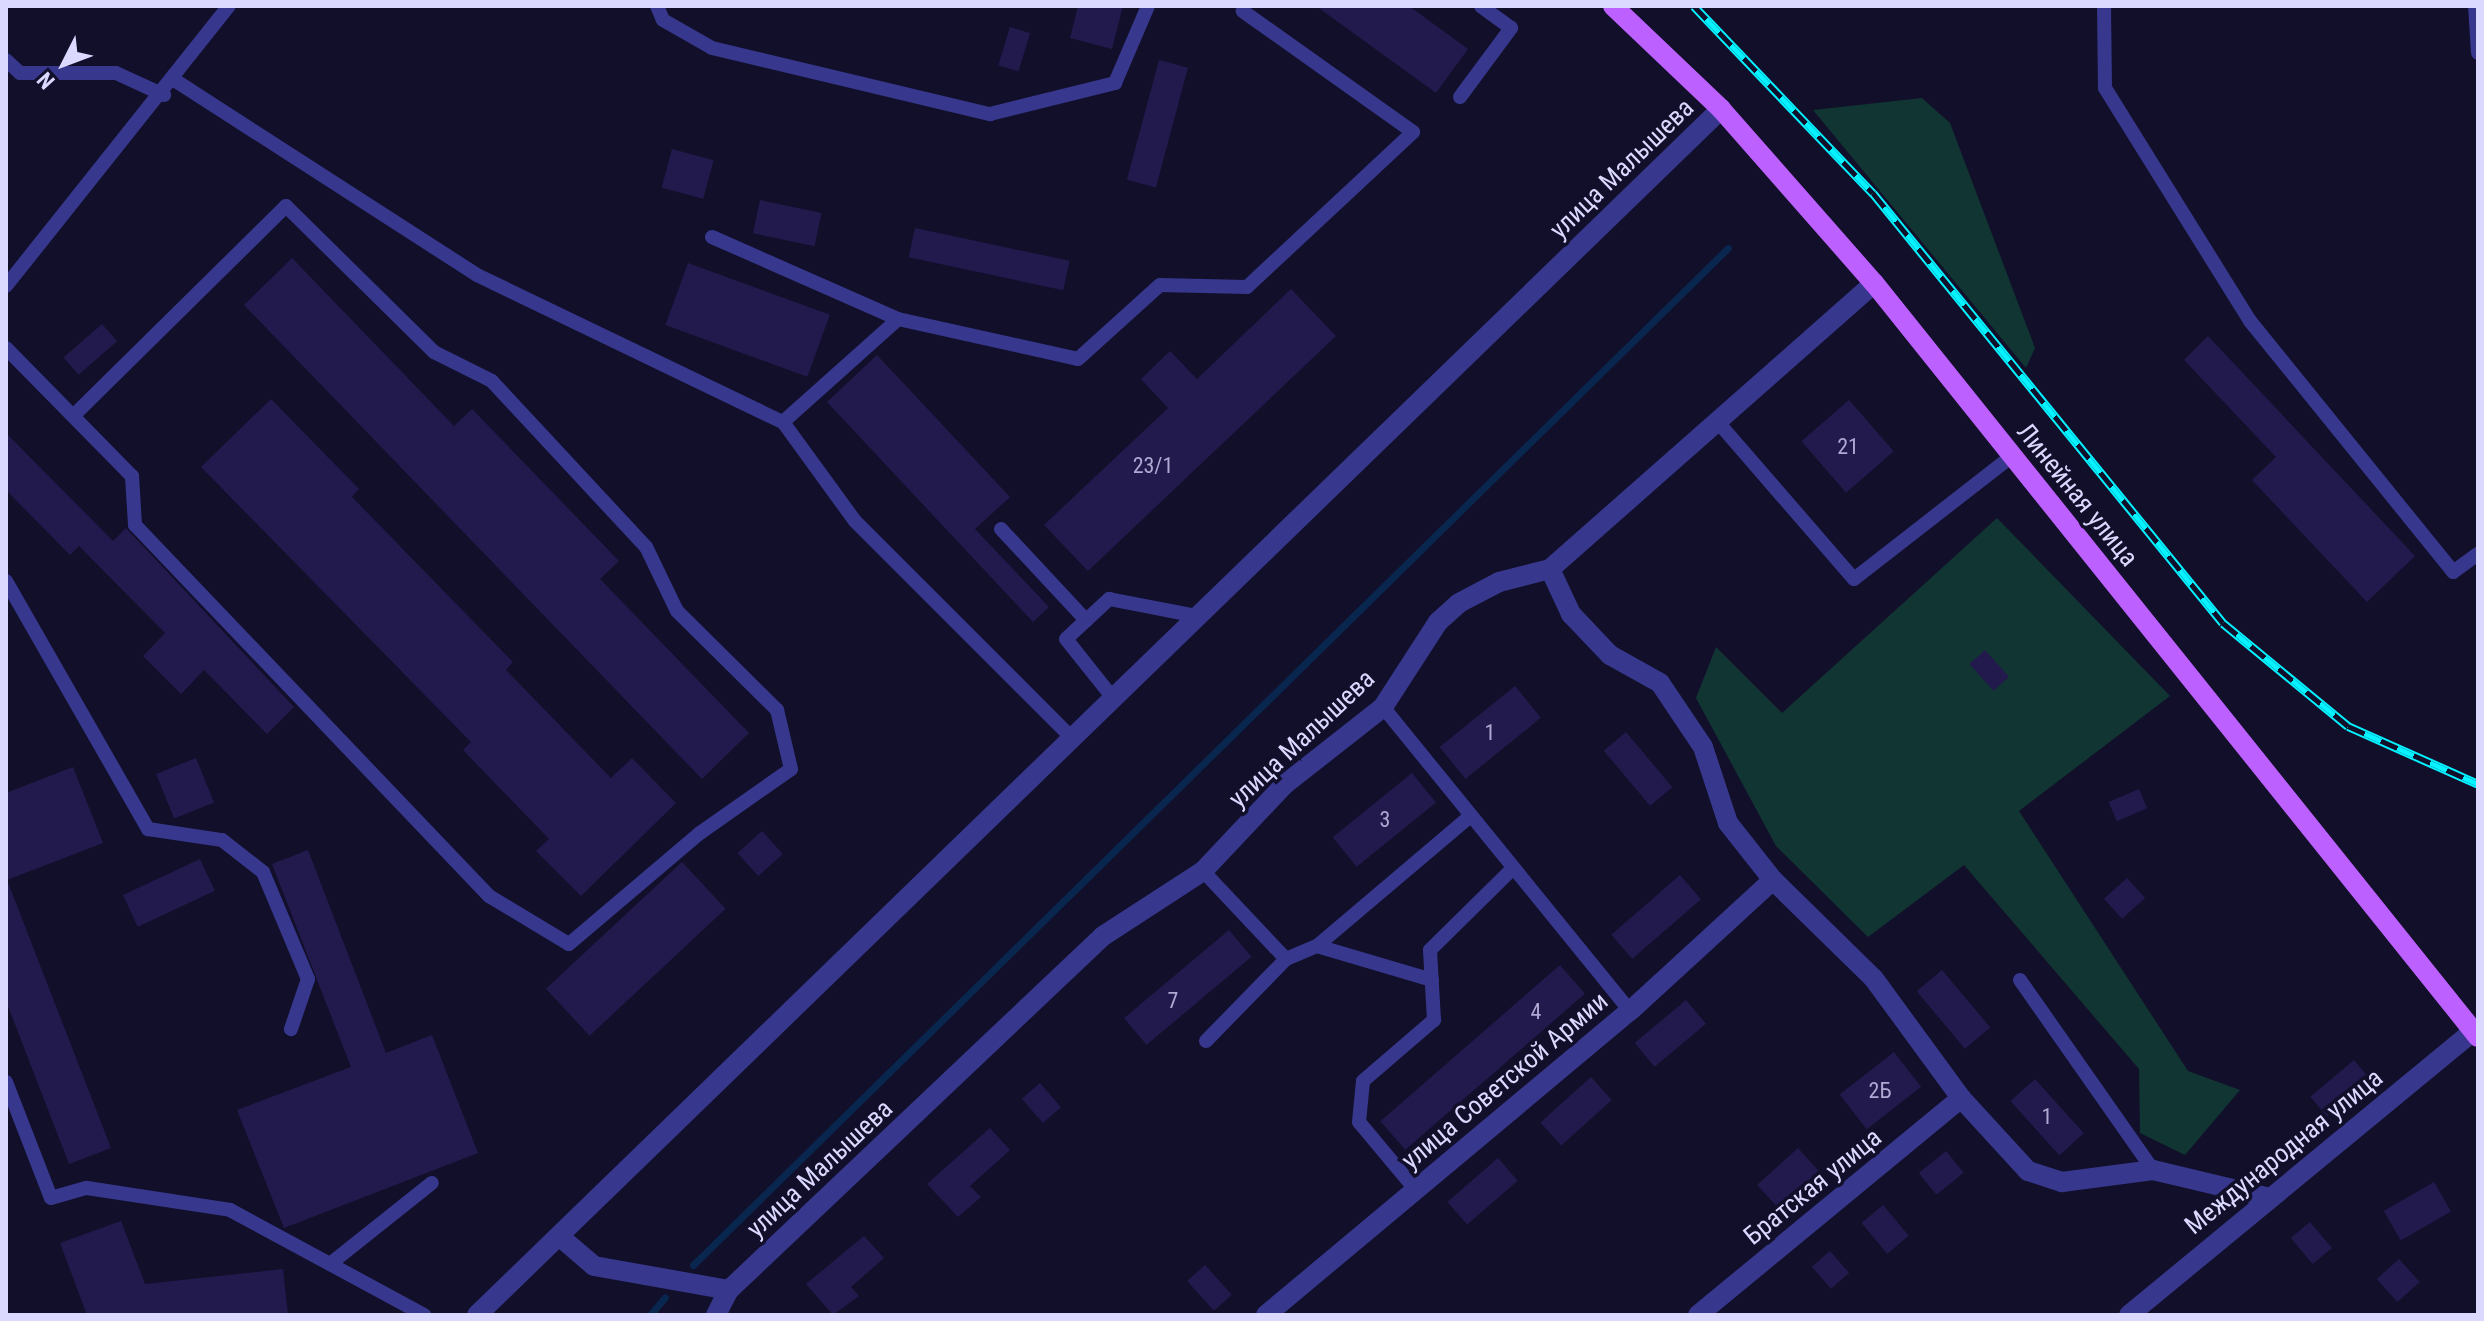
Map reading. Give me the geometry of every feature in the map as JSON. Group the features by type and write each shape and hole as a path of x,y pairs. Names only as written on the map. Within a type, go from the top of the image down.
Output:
{"main road":[{"name":"Линейная улица","path":"1613,6 1721,109 1874,283 2476,1034"}],"street":[{"name":"улица Малышева","path":"477,1315 1721,109"},
{"name":"улица Малышева","path":"716,1315 729,1290 1103,936 1203,871 1284,785 1383,707 1438,622 1459,603 1550,569 1874,283"},
{"path":"1550,569 1571,614 1610,655 1660,683 1703,747 1728,823 1773,880 1874,979 1961,1098 2028,1171 2062,1182 2153,1170 2266,1197"},
{"name":"улица Советской Армии","path":"1266,1315 1630,1011 1773,880"},
{"name":"Международная улица","path":"2129,1315 2266,1197 2476,1034"},
{"name":"Братская улица","path":"1698,1315 1961,1098"},
{"path":"559,1236 594,1266 729,1290"}],"lane":[{"path":"7,284 176,81 229,6"},
{"path":"657,6 663,20 712,48 990,114 1115,83 1148,6"},
{"path":"1460,97 1511,28 1481,6"},
{"path":"2104,6 2105,88 2250,321 2453,572 2478,554"},
{"path":"2475,6 2478,53"},
{"path":"712,237 898,319 1078,359 1160,285 1247,287 1413,132 1243,11"},
{"path":"6,60 20,73 116,73 164,95"},
{"path":"176,81 320,181 477,275 783,422 855,521 1072,738"},
{"path":"6,348 132,476 135,525 489,896 569,944 700,833 791,769 777,710 677,611 646,547 492,381 434,352 286,206 73,416"},
{"path":"783,422 898,319"},
{"path":"1717,421 1854,579 2012,456"},
{"path":"1001,529 1086,620"},
{"path":"6,581 148,829 222,840 263,872 308,979 291,1029"},
{"path":"1113,698 1066,639 1109,599 1197,616"},
{"path":"1383,707 1511,870 1630,1011"},
{"path":"1206,1041 1286,959 1317,946 1469,817"},
{"path":"1415,1189 1359,1122 1363,1081 1434,1020 1430,950 1511,870"},
{"path":"1203,871 1286,959"},
{"path":"1317,946 1432,980"},
{"path":"2020,980 2153,1170"},
{"path":"6,1082 51,1198 87,1188 230,1210 424,1315"},
{"path":"330,1264 432,1183"}],"green space":[{"path":"1922,98 1950,123 2035,348 2026,368 1813,110"},
{"path":"1997,518 2170,696 2019,811 2188,1071 2240,1090 2185,1155 2140,1133 2139,1069 1964,865 1868,937 1776,846 1696,698 1716,647 1782,713"}],"building":[{"path":"1078,6 1123,6 1112,49 1070,38"},
{"path":"1316,6 1409,6 1468,49 1436,93"},
{"path":"1010,27 1030,33 1018,71 998,65"},
{"path":"1159,60 1188,68 1156,188 1127,180"},
{"path":"672,149 714,160 703,199 662,188"},
{"path":"760,200 822,213 815,246 753,233"},
{"path":"915,228 1070,261 1063,290 909,257"},
{"path":"292,258 454,426 472,409 619,561 600,579 749,733 702,779 244,305"},
{"path":"688,263 830,315 807,377 665,325"},
{"path":"1291,289 1336,336 1088,571 1044,525 1168,408 1141,379 1170,351 1197,379"},
{"path":"102,324 117,341 79,375 64,357"},
{"path":"2208,336 2415,556 2367,602 2252,480 2276,457 2184,360"},
{"path":"877,355 1010,497 975,529 1049,607 1033,622 827,402"},
{"path":"271,399 359,489 352,497 513,662 506,670 611,778 632,758 676,803 581,896 536,851 549,839 463,750 471,742 201,467"},
{"path":"1849,400 1894,451 1846,493 1801,441"},
{"path":"6,433 113,541 126,528 294,707 267,734 204,670 181,694 143,656 165,633 79,546 70,555 6,490"},
{"path":"1985,650 2009,677 1993,691 1969,664"},
{"path":"1515,686 1541,718 1465,779 1440,747"},
{"path":"1626,732 1672,787 1650,806 1604,751"},
{"path":"196,758 214,803 174,819 156,774"},
{"path":"73,767 103,843 7,880 111,1148 69,1164 6,1001 6,793"},
{"path":"1412,773 1436,803 1357,867 1333,837"},
{"path":"2139,789 2147,808 2117,821 2109,802"},
{"path":"762,831 783,854 758,876 737,853"},
{"path":"308,850 386,1053 432,1035 478,1153 284,1228 237,1110 351,1067 272,864"},
{"path":"200,859 215,891 138,927 123,895"},
{"path":"682,862 726,909 590,1036 546,989"},
{"path":"1680,875 1701,899 1632,959 1611,935"},
{"path":"2127,878 2145,898 2122,919 2104,899"},
{"path":"1229,930 1251,957 1147,1045 1124,1018"},
{"path":"1560,965 1585,994 1405,1150 1380,1121"},
{"path":"1942,970 1990,1027 1965,1049 1917,991"},
{"path":"1686,1000 1706,1024 1655,1067 1635,1043"},
{"path":"1894,1052 1921,1087 1867,1129 1840,1094"},
{"path":"2354,1060 2371,1080 2327,1117 2310,1097"},
{"path":"1591,1077 1612,1100 1561,1146 1540,1123"},
{"path":"2035,1079 2084,1133 2059,1155 2010,1101"},
{"path":"1040,1083 1061,1107 1043,1123 1022,1099"},
{"path":"990,1128 1010,1150 970,1186 981,1197 958,1217 927,1184"},
{"path":"1798,1148 1819,1171 1778,1208 1757,1185"},
{"path":"1946,1151 1964,1173 1936,1195 1919,1173"},
{"path":"1498,1158 1518,1181 1467,1225 1447,1202"},
{"path":"2434,1182 2451,1211 2401,1240 2384,1211"},
{"path":"1883,1205 1909,1236 1887,1254 1862,1223"},
{"path":"121,1221 145,1284 283,1269 288,1315 87,1315 60,1243"},
{"path":"2310,1222 2332,1248 2313,1264 2291,1238"},
{"path":"864,1236 884,1258 851,1287 859,1296 833,1315 806,1284"},
{"path":"1830,1251 1849,1273 1831,1289 1812,1267"},
{"path":"2399,1259 2420,1282 2397,1302 2377,1279"},
{"path":"1205,1265 1232,1295 1214,1311 1187,1281"}],"waterway":[{"path":"693,1265 1728,248"},
{"path":"650,1315 665,1297"}],"railway":[{"path":"1694,6 1873,193 2223,623 2348,726 2478,784"}]}
